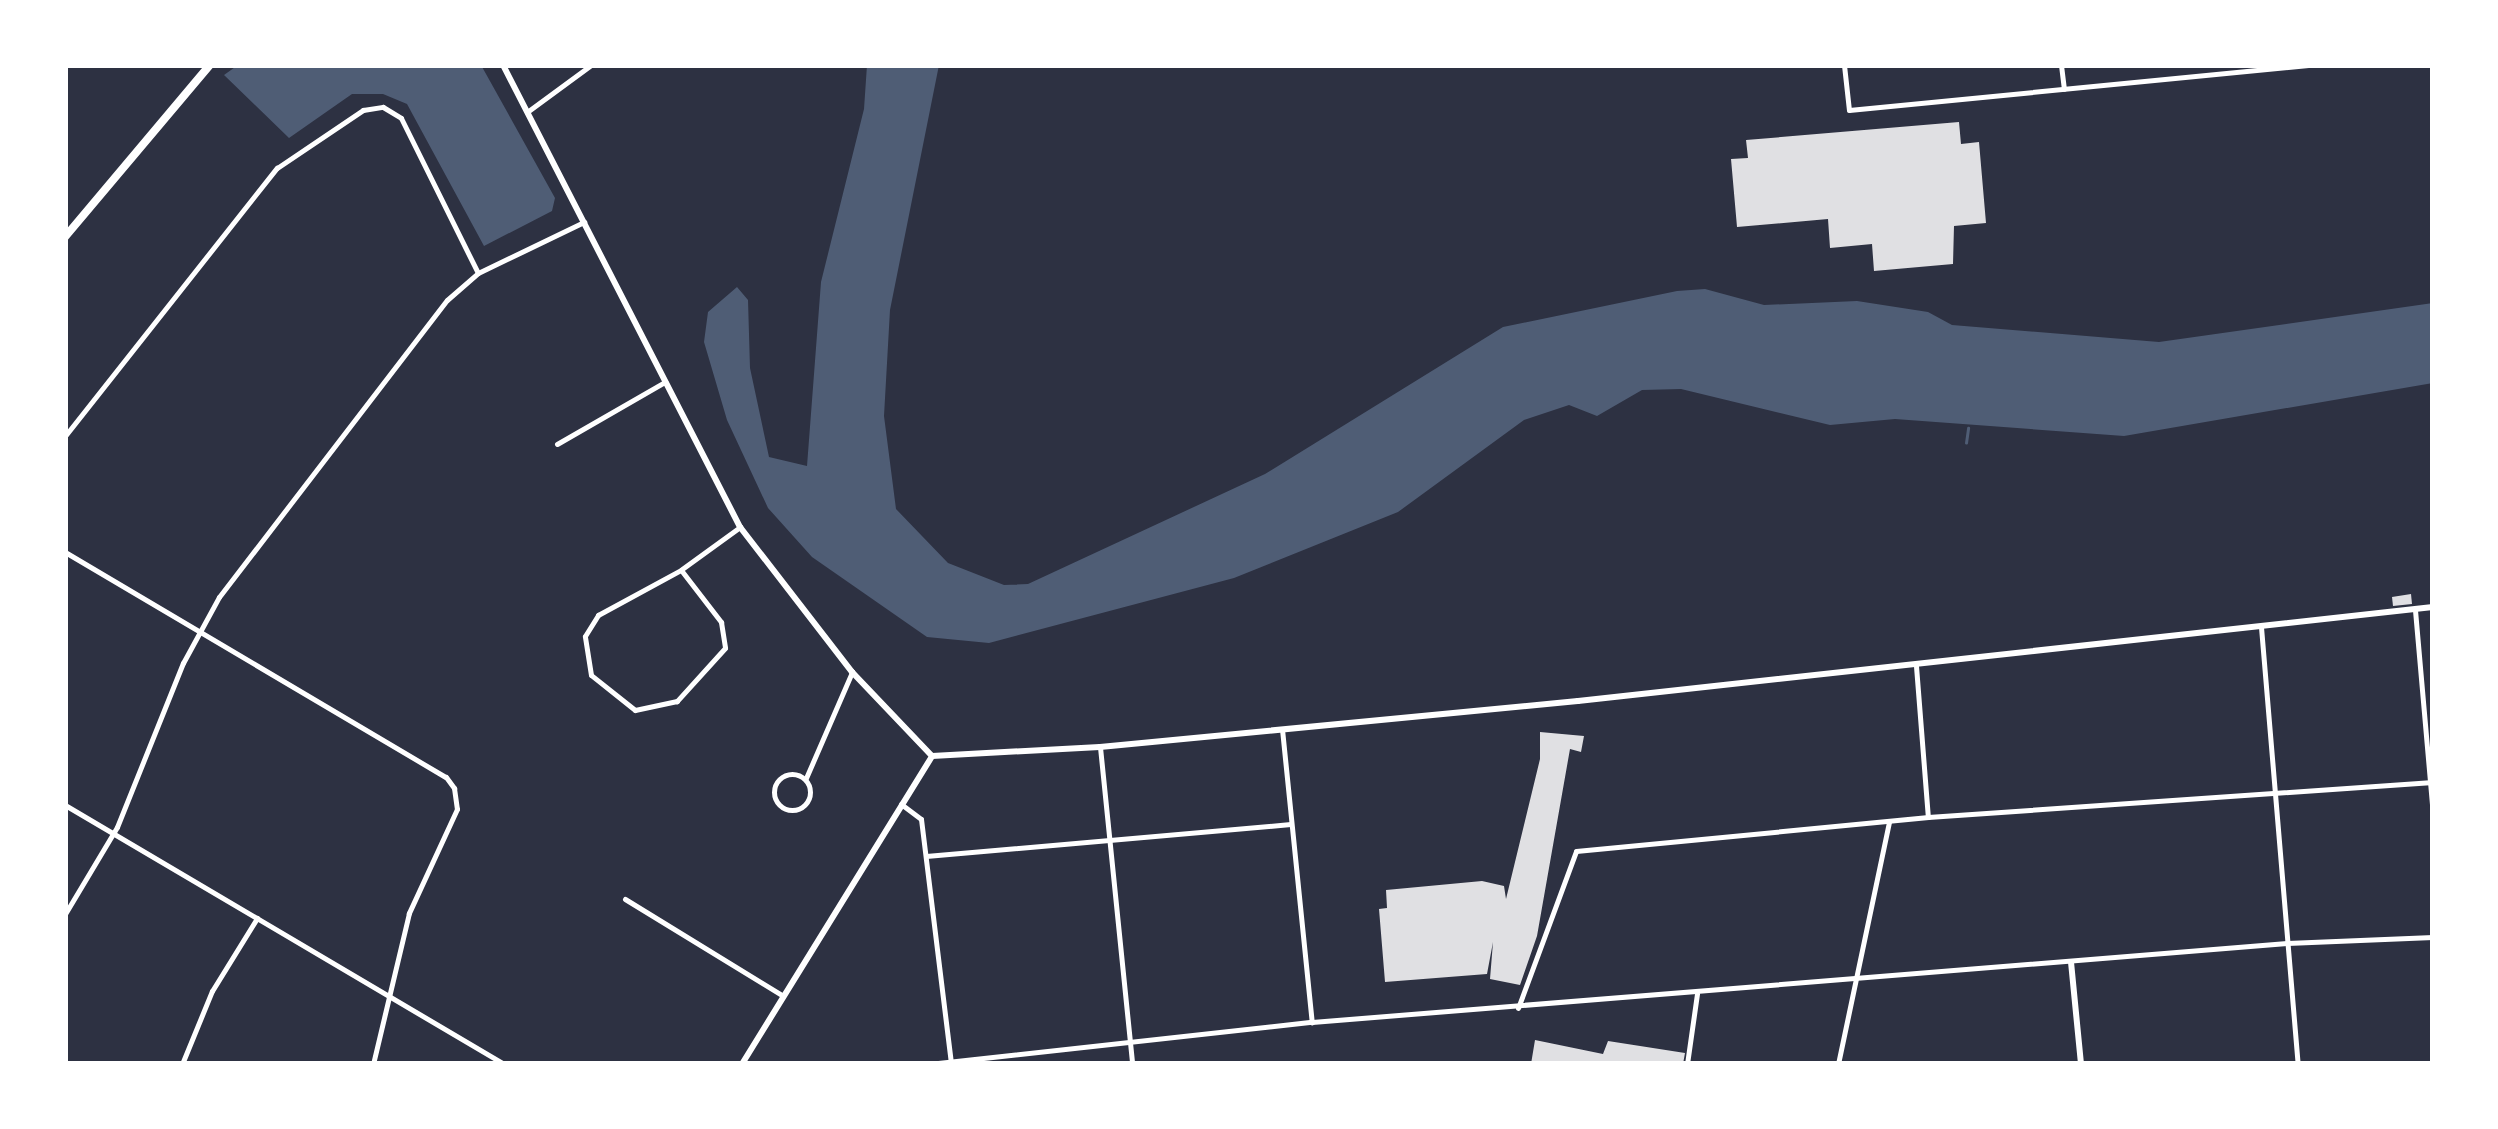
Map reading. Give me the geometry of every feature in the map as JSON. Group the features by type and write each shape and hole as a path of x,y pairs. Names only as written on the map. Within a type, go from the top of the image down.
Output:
{"main road":[{"path":"65,237 210,65"}],"street":[{"path":"503,65 740,527 852,672 932,756 1100,747 1916,666 2260,624 2433,608"},
{"path":"527,112 591,65"},
{"path":"1844,65 1849,110 2311,65"},
{"path":"2061,65 2064,90"},
{"path":"2211,65 2212,75"},
{"path":"65,436 277,168 348,117 372,107 394,111 478,273"},
{"path":"65,914 111,832 219,596 400,359 478,273 585,221"},
{"path":"557,444 664,382"},
{"path":"681,570 721,622 725,648 677,701 635,710 590,675 585,636 598,615 681,570 740,527"},
{"path":"65,552 446,777 458,798 409,913 386,994 374,1064"},
{"path":"2415,610 2433,814"},
{"path":"2260,624 2298,1064"},
{"path":"1916,666 1928,818"},
{"path":"806,778 852,672"},
{"path":"1282,729 1312,1022"},
{"path":"1100,747 1132,1064"},
{"path":"742,1064 932,756"},
{"path":"806,778 811,787 805,804 784,807 773,799 779,781 806,778"},
{"path":"1518,1008 1576,851 1928,818 2432,782"},
{"path":"65,804 504,1064"},
{"path":"901,804 922,819 951,1063"},
{"path":"1838,1064 1889,822"},
{"path":"926,856 1110,844 1291,824"},
{"path":"625,899 783,996"},
{"path":"182,1064 212,992 257,918"},
{"path":"929,1064 1312,1022 1697,994 2287,942 2433,937"},
{"path":"2071,962 2080,1064"},
{"path":"1687,1064 1697,994"}],"water":[{"path":"238,65 481,65 555,198 552,211 484,246 407,104 383,94 352,94 289,138 224,75"},
{"path":"867,65 939,65 890,310 884,416 896,509 948,563 1004,585 1028,584 1265,474 1503,327 1677,291 1705,289 1764,305 1857,301 1928,312 1952,325 2159,342 2433,303 2433,383 2124,436 1895,419 1830,425 1681,389 1642,390 1597,416 1569,405 1524,420 1398,512 1234,578 989,643 927,637 812,557 768,508 727,420 704,342 708,312 737,287 748,300 750,368 769,457 807,466 821,282 864,109"}],"building":[{"path":"1959,122 1961,144 1979,142 1986,223 1954,226 1953,264 1874,271 1872,244 1830,248 1828,219 1737,227 1731,159 1748,158 1746,140"},
{"path":"2411,594 2412,604 2393,606 2392,597"},
{"path":"1540,732 1584,736 1581,752 1570,749 1537,936 1520,985 1490,979 1493,942 1487,974 1385,982 1379,909 1387,908 1386,890 1482,881 1504,886 1506,899 1540,759"},
{"path":"1535,1040 1603,1054 1608,1041 1685,1053 1683,1064 1531,1064"}],"waterway":[{"path":"1966,443 1968,428"}]}
